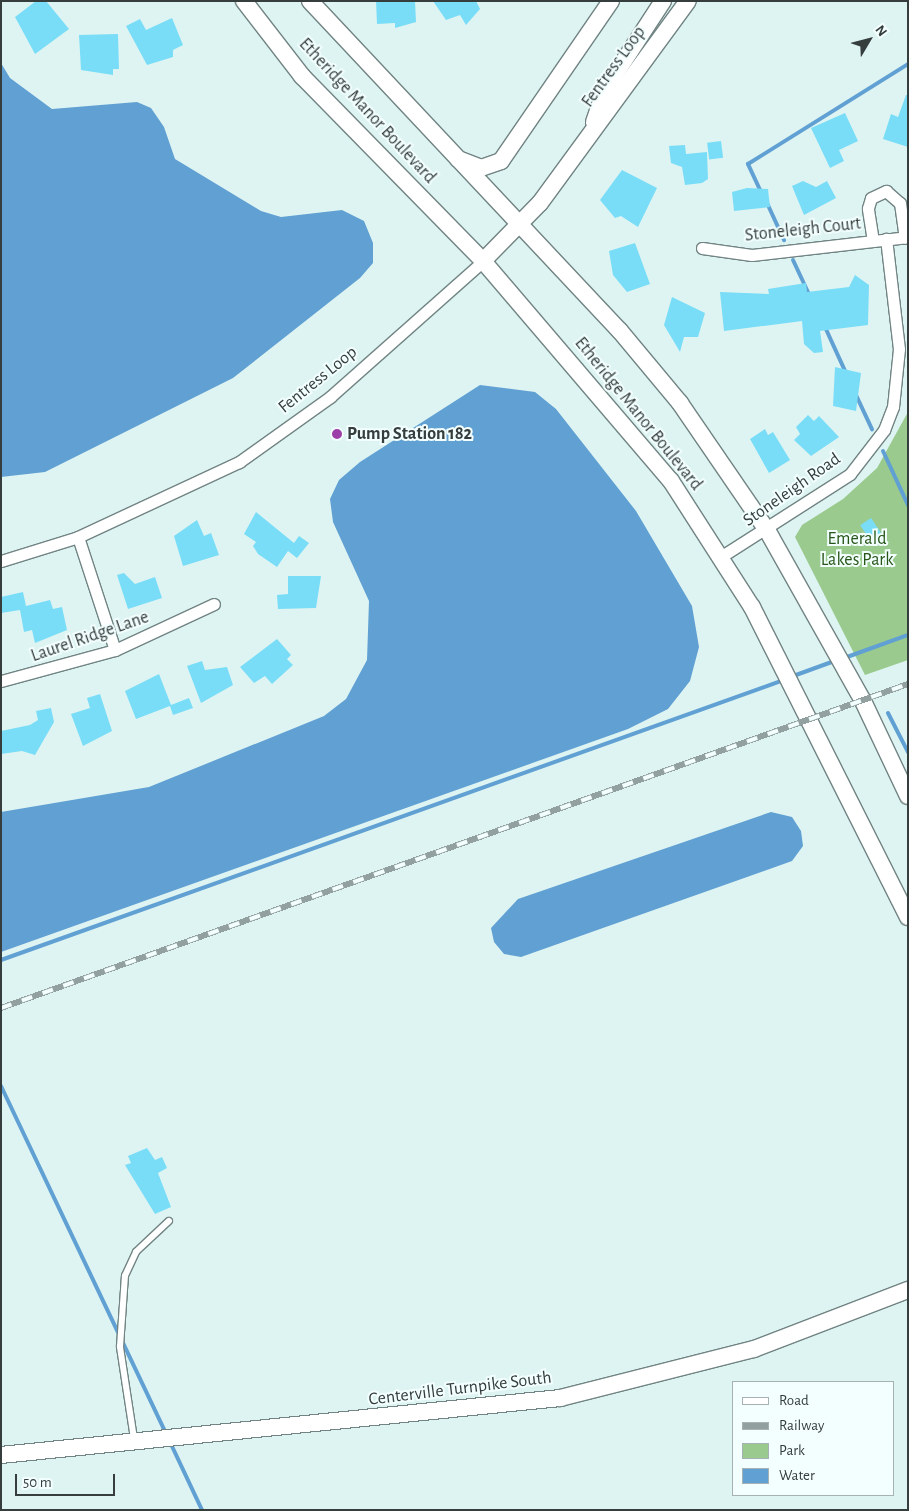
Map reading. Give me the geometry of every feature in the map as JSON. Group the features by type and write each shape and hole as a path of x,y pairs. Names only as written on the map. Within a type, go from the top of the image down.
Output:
{"main road":[{"name":"Etheridge Manor Boulevard","path":"244,1 302,76 483,261 671,481 722,556 908,917"},
{"name":"Etheridge Manor Boulevard","path":"310,1 453,157 520,226 680,403 767,530 862,701 908,796"},
{"path":"453,157 481,168 501,161 611,1"},
{"name":"Fentress Loop","path":"590,132 605,90 663,1"},
{"name":"Fentress Loop","path":"483,261 520,226 688,1"},
{"name":"Centerville Turnpike South","path":"1,1455 560,1398 754,1349 908,1290"}],"street":[{"path":"873,241 868,208 871,198 886,191 900,203 906,238"},
{"name":"Stoneleigh Court","path":"702,248 752,255 906,238"},
{"name":"Stoneleigh Road","path":"722,556 767,530 850,474 870,453 887,422 898,381 900,349 886,239"},
{"name":"Fentress Loop","path":"1,561 78,537 222,470 300,422 483,261"},
{"path":"78,537 115,650"},
{"name":"Laurel Ridge Lane","path":"1,681 115,650 214,604"}],"lane":[{"path":"134,1441 120,1347 125,1276 136,1252 170,1221"}],"green space":[{"name":"Emerald Lakes Park","path":"908,412 908,660 865,675 795,537 802,525 843,499 877,468"}],"water":[{"path":"1,63 10,78 52,109 137,102 151,108 164,127 175,159 261,211 281,217 342,210 364,221 373,243 373,263 360,278 233,378 45,472 1,477"},
{"path":"480,385 535,392 556,409 636,511 692,606 699,647 690,681 668,709 628,729 1,952 1,812 149,787 324,716 346,699 367,660 369,601 333,522 330,499 339,480 360,462"},
{"path":"771,812 792,817 801,831 803,846 792,861 521,957 504,954 494,942 491,928 518,899"}],"building":[{"path":"36,1 46,1 69,29 35,54 15,17"},
{"path":"376,1 415,1 416,22 395,28 395,23 377,24"},
{"path":"433,1 476,1 480,9 466,25 460,15 446,20"},
{"path":"172,18 183,45 173,50 173,57 147,65 126,26 140,19 146,30"},
{"path":"118,34 119,69 113,69 113,75 81,70 79,35"},
{"path":"906,95 908,95 908,147 883,139 891,114 898,117"},
{"path":"845,113 858,141 839,150 844,161 830,168 811,128"},
{"path":"721,141 723,158 709,160 707,143"},
{"path":"685,145 686,154 707,152 708,179 702,183 685,185 682,167 671,163 669,146"},
{"path":"622,170 657,188 638,227 621,216 615,218 600,200"},
{"path":"803,181 816,187 827,181 836,198 804,215 792,186"},
{"path":"747,188 768,189 770,207 734,211 732,192"},
{"path":"635,243 650,284 627,292 613,275 609,251"},
{"path":"855,275 869,285 868,325 820,331 823,352 814,353 804,344 802,321 724,331 720,292 769,294 768,289 806,283 807,292 849,287"},
{"path":"672,297 705,313 698,337 684,337 680,352 664,325"},
{"path":"835,367 861,373 856,411 833,406"},
{"path":"808,415 814,421 819,416 839,437 811,456 794,440 800,434 796,427"},
{"path":"765,429 768,435 773,432 790,460 769,473 750,439"},
{"path":"256,512 294,543 299,536 309,543 297,558 288,551 277,567 258,554 253,546 256,542 244,534"},
{"path":"871,518 881,533 870,540 860,525"},
{"path":"197,520 204,536 211,533 219,555 183,566 174,536"},
{"path":"124,573 135,584 155,577 162,598 128,609 117,575"},
{"path":"288,576 321,576 316,608 278,609 277,595 288,594"},
{"path":"23,592 26,606 50,600 53,609 62,607 67,630 35,643 32,630 24,632 20,610 1,613 1,597"},
{"path":"277,639 291,655 287,659 293,665 272,684 265,676 254,683 240,667"},
{"path":"202,661 205,670 227,667 233,685 201,703 187,666"},
{"path":"159,674 171,705 189,698 193,708 173,715 170,706 136,719 125,691"},
{"path":"100,694 112,731 83,746 71,714 90,708 87,698"},
{"path":"51,708 54,722 35,755 22,751 1,754 1,731 30,725 38,720 36,711"},
{"path":"147,1148 155,1160 162,1157 167,1168 158,1173 171,1207 155,1214 125,1165 131,1163 128,1156"}],"waterway":[{"path":"761,192 748,164 908,64"},
{"path":"767,203 784,240"},
{"path":"793,260 810,296"},
{"path":"825,327 846,373"},
{"path":"856,395 872,429"},
{"path":"883,451 908,505"},
{"path":"847,657 908,635"},
{"path":"796,675 832,662"},
{"path":"1,960 781,681"},
{"path":"888,713 908,752"},
{"path":"1,1086 166,1433"},
{"path":"170,1442 202,1510"}],"railway":[{"path":"1,1008 908,684"}],"place":[{"name":"Pump Station 182","path":"337,434"}]}
